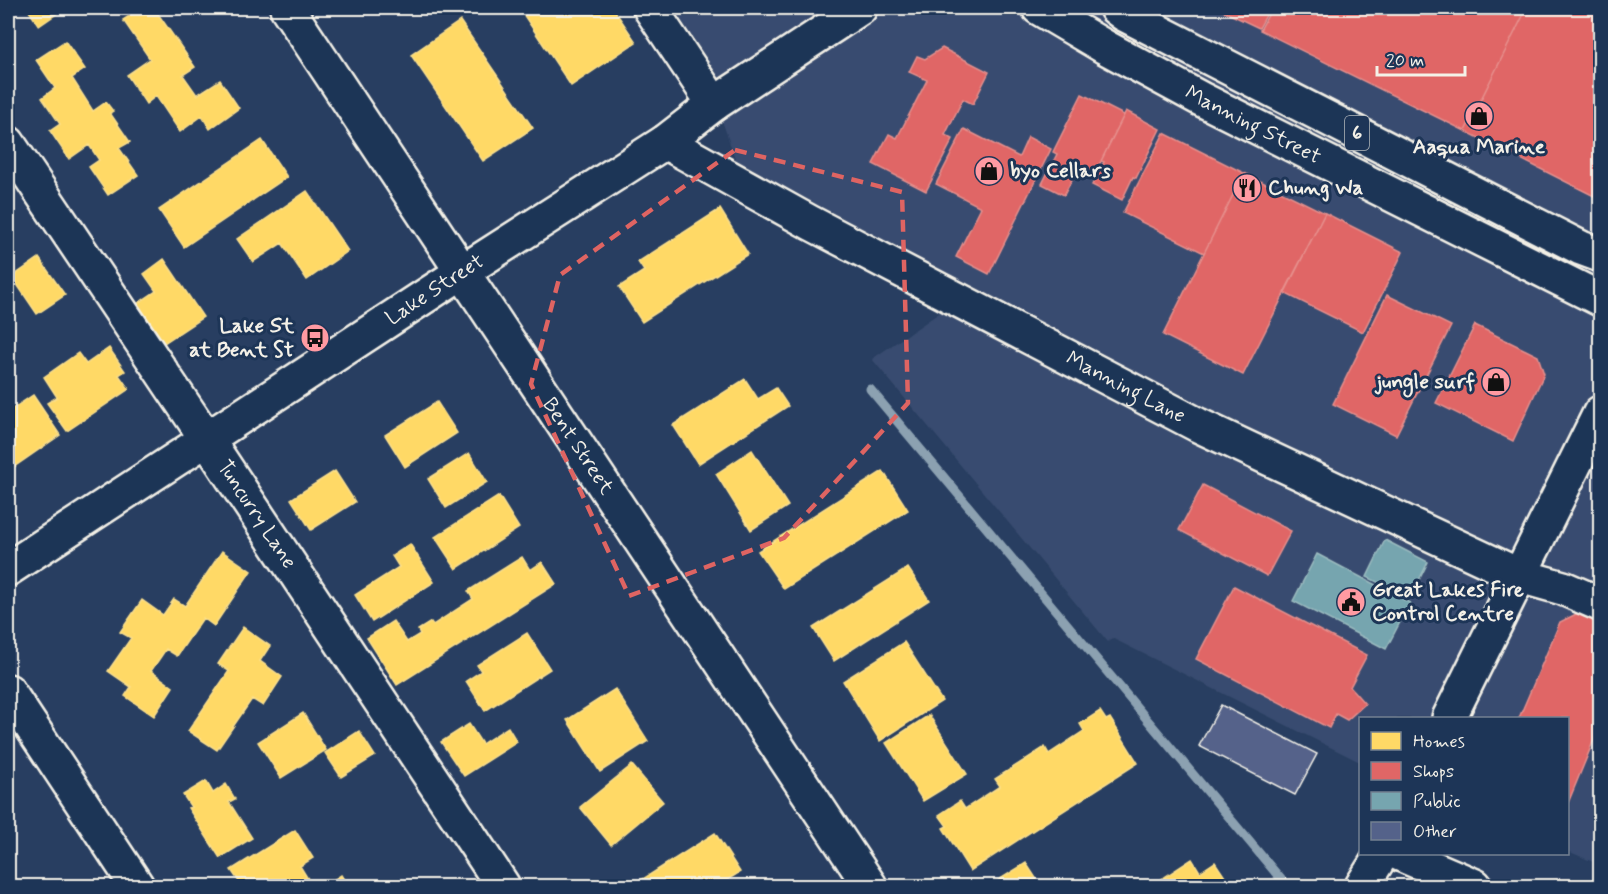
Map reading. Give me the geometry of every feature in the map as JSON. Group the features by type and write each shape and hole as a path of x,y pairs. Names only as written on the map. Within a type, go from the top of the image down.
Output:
{"street":[{"name":"Bent Street","path":"287,8 870,886"},
{"path":"650,8 714,104"},
{"name":"Lake Street","path":"8,569 206,438 665,142 714,104 860,8"},
{"name":"Manning Street","path":"1039,8 1201,99 1600,299"},
{"name":"Manning Street","path":"1116,8 1581,248 1600,255"},
{"name":"Manning Lane","path":"665,142 811,223 1198,424 1520,576 1563,588 1600,604"},
{"name":"Tuncurry Lane","path":"8,143 503,886"},
{"path":"1450,717 1600,412"},
{"path":"8,691 137,886"},
{"path":"1362,886 1381,855"},
{"path":"1402,855 1475,886"}],"highlighted area":[{"path":"735,150 902,192 908,403 784,538 629,596 531,384 560,275"}],"shaded area":[{"path":"673,8 1600,8 1600,865 1569,851 1569,717 1359,717 1359,762 1112,638 1108,642 872,359 948,307 963,282 739,170 694,39"}],"building: Homes":[{"path":"27,8 65,8 39,26"},
{"path":"142,8 154,8 195,67 183,75 197,95 220,80 239,108 210,129 202,116 180,132 156,96 146,104 127,75 150,59 123,20"},
{"path":"519,8 613,8 636,42 571,86"},
{"path":"460,21 533,128 483,161 411,55"},
{"path":"65,41 85,69 72,78 93,111 106,102 113,111 110,113 130,142 119,148 138,175 108,195 89,167 99,160 89,145 69,159 50,131 60,124 42,98 55,88 36,60"},
{"path":"262,140 287,177 184,247 159,210"},
{"path":"307,191 348,251 307,280 282,243 253,262 237,239"},
{"path":"720,209 748,254 642,322 619,287 644,271 638,262"},
{"path":"39,258 65,295 37,314 12,277"},
{"path":"164,259 203,317 164,343 137,304 156,291 144,274"},
{"path":"109,348 125,371 119,375 129,389 67,431 47,403 57,397 44,377 78,353 86,364"},
{"path":"745,379 758,399 776,388 788,406 698,464 673,425"},
{"path":"33,395 60,435 8,471 8,412"},
{"path":"437,402 457,433 405,467 385,435"},
{"path":"752,450 788,506 751,530 716,474"},
{"path":"469,453 487,482 446,508 428,479"},
{"path":"335,471 355,502 311,530 291,499"},
{"path":"883,471 908,510 784,589 758,551"},
{"path":"499,496 519,528 456,569 435,537"},
{"path":"410,544 434,582 372,622 355,595 399,567 392,556"},
{"path":"222,551 251,571 214,626 203,618 177,656 166,649 151,671 173,687 154,716 125,696 131,687 108,671 131,638 120,632 142,600 163,615 174,599 185,606"},
{"path":"522,557 530,570 542,562 556,584 397,685 367,638 393,621 407,642 420,634 418,630 431,622 433,625 473,599 468,591"},
{"path":"908,568 929,600 834,661 813,628"},
{"path":"243,627 270,646 260,661 282,677 263,706 252,699 217,750 188,731 229,671 218,664"},
{"path":"527,633 550,669 485,711 466,681 481,671 477,665"},
{"path":"904,642 942,701 880,741 843,681"},
{"path":"615,689 648,741 600,772 567,720"},
{"path":"1100,711 1106,720 1110,718 1138,763 970,871 943,828 947,826 939,815 960,801 965,809 1000,786 995,779 1045,747 1049,754 1084,731 1080,724"},
{"path":"303,713 326,750 281,778 258,742"},
{"path":"929,715 967,774 923,801 886,743"},
{"path":"469,724 482,744 508,727 517,742 464,776 441,742"},
{"path":"359,731 375,756 341,777 325,753"},
{"path":"632,765 663,802 611,845 580,807"},
{"path":"206,781 213,793 226,784 235,799 229,802 252,838 220,858 188,808 191,807 183,795"},
{"path":"295,830 313,858 300,866 308,879 296,886 242,886 231,870"},
{"path":"715,833 740,872 718,886 632,886"},
{"path":"1192,859 1200,872 1215,862 1231,886 1151,886"},
{"path":"1026,863 1041,886 989,886"},
{"path":"341,875 348,886 324,886"}],"building: Shops":[{"path":"1217,8 1270,8 1259,28"},
{"path":"1272,8 1527,8 1465,131 1260,30"},
{"path":"1527,8 1600,8 1600,199 1465,131"},
{"path":"942,48 989,72 973,104 963,99 945,135 953,139 926,191 873,164 889,134 897,138 927,80 909,72 917,56 925,59"},
{"path":"1082,94 1124,115 1095,173 1079,166 1064,195 1042,184 1057,154 1053,152"},
{"path":"1126,111 1160,129 1136,178 1133,177 1122,200 1092,185 1104,162 1101,161"},
{"path":"964,129 1019,157 1028,137 1051,149 989,274 956,257 981,207 936,184"},
{"path":"1164,133 1244,173 1204,253 1123,213"},
{"path":"1244,173 1325,213 1243,375 1163,335"},
{"path":"1325,213 1403,252 1363,332 1284,293"},
{"path":"1387,295 1451,326 1396,435 1333,404"},
{"path":"1475,325 1538,356 1544,374 1513,441 1436,403"},
{"path":"1203,485 1291,531 1267,576 1179,530"},
{"path":"1234,586 1367,655 1350,687 1365,704 1347,720 1336,714 1329,728 1196,659"},
{"path":"1580,612 1600,621 1600,725 1569,801 1569,717 1519,717 1560,622"}],"building: Public":[{"path":"1385,540 1428,562 1410,598 1367,577"},
{"name":"Great Lakes Fire Control Centre","path":"1317,554 1410,603 1386,649 1293,601"}],"building: Other":[{"path":"1221,705 1317,754 1295,795 1199,746"}],"waterway":[{"path":"870,389 1285,884"}],"place":[{"name":"Aaqua Marine","path":"1479,116"},
{"name":"byo Cellars","path":"989,171"},
{"name":"Chung Wa","path":"1247,188"},
{"name":"Lake St at Bent St","path":"315,338"},
{"name":"jungle surf","path":"1496,382"},
{"name":"Great Lakes Fire Control Centre","path":"1351,602"}]}
